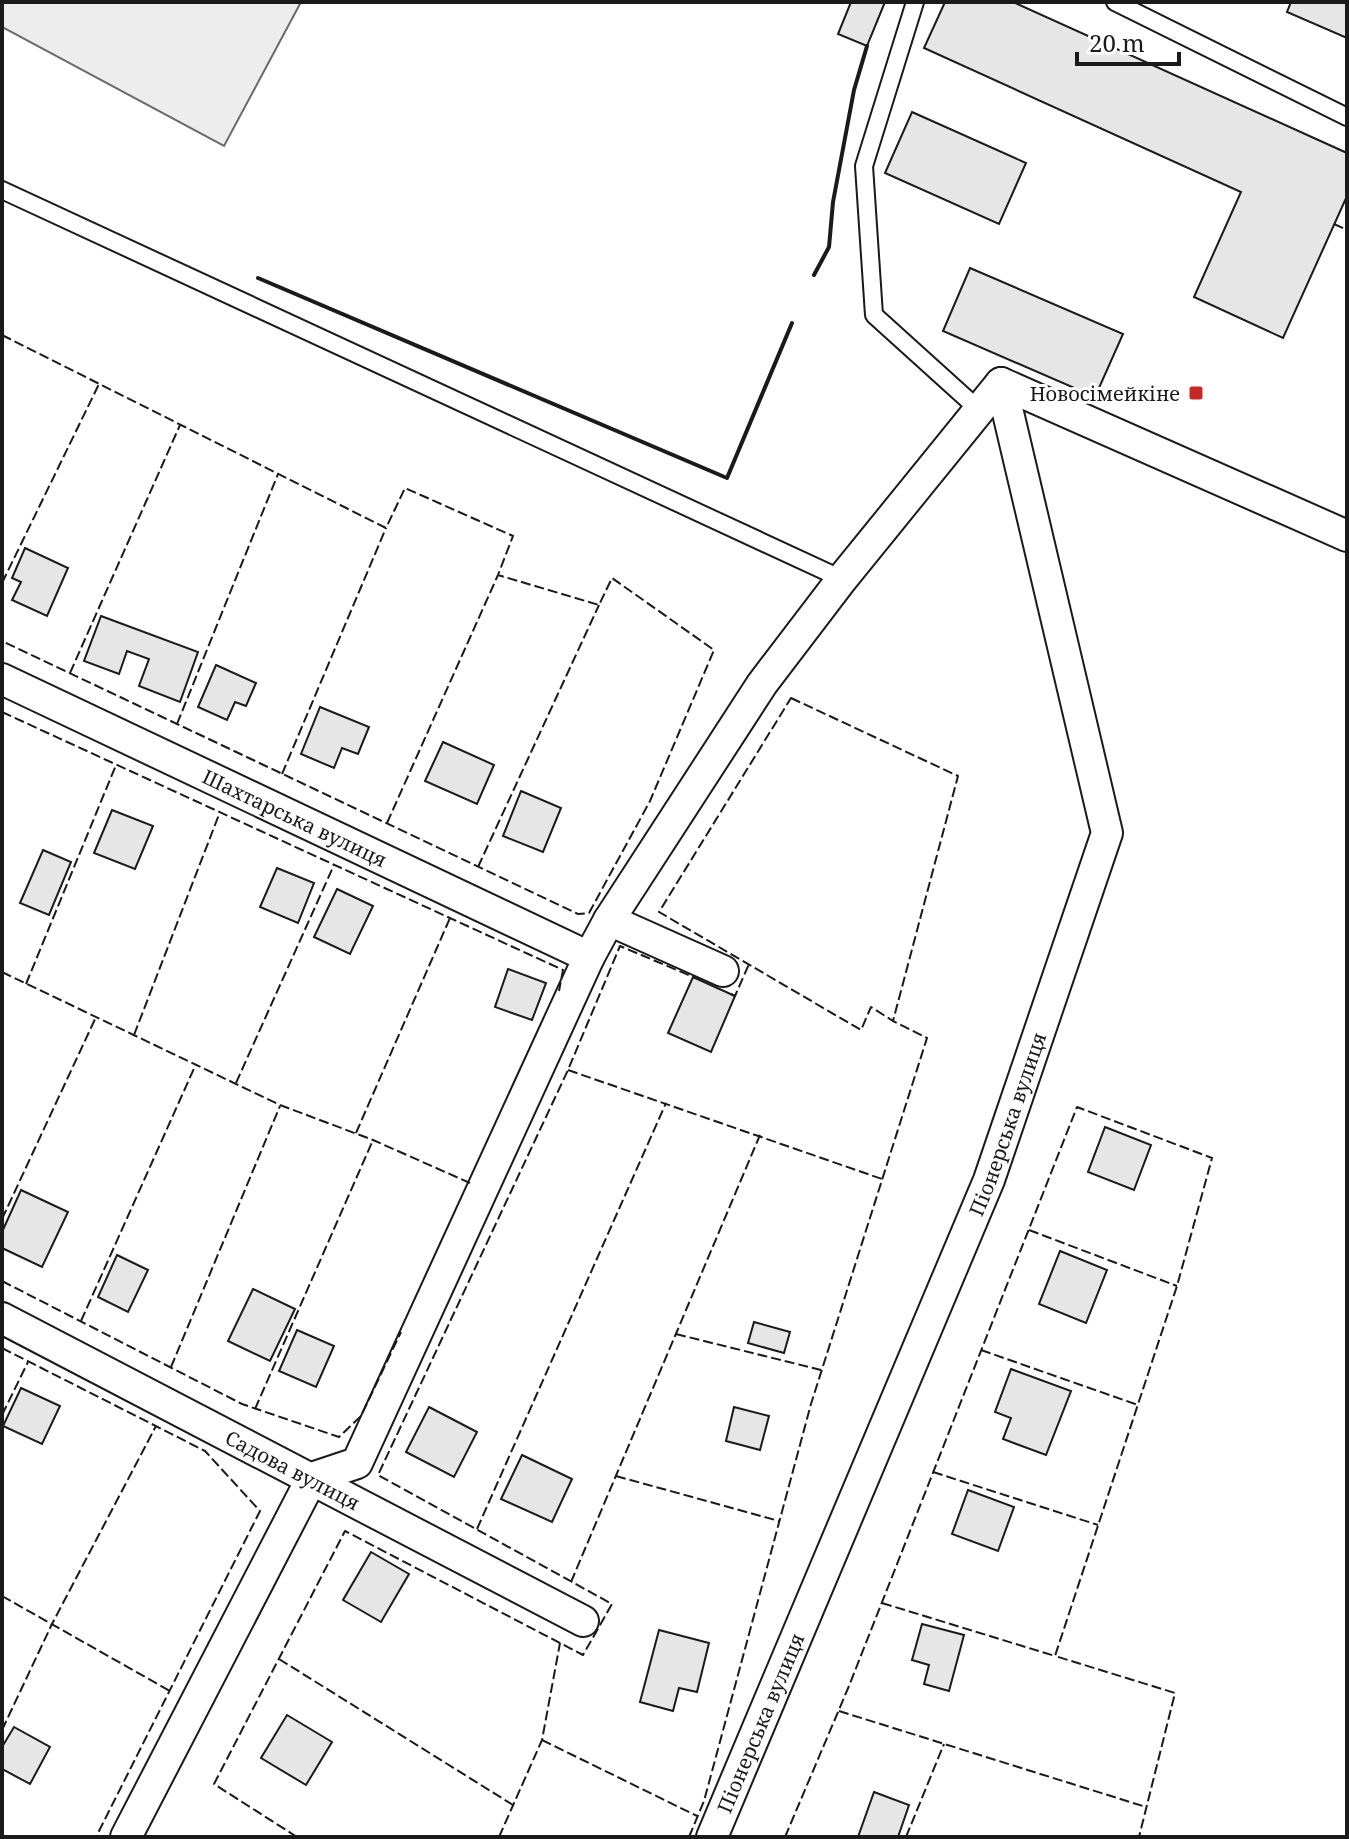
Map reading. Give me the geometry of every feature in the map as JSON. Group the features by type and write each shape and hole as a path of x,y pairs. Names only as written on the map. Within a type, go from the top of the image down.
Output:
{"street":[{"path":"126,1837 312,1478 357,1463 589,957 609,920 762,684 842,579 1001,383 1347,536"},
{"name":"Піонерська вулиця","path":"712,1837 989,1180 1107,833 1001,383"},
{"name":"Шахтарська вулиця","path":"2,679 589,957"},
{"path":"609,920 723,971"},
{"name":"Садова вулиця","path":"2,1318 583,1621"}],"lane":[{"path":"915,2 864,166 874,315 978,409"},
{"path":"1115,2 1347,117"},
{"path":"2,190 842,579"}],"shaded area":[{"path":"2,2 301,2 224,146 2,27"}],"building":[{"path":"851,2 885,2 867,46 838,34"},
{"path":"945,2 1013,2 1347,153 1347,196 1283,338 1194,297 1241,192 924,48"},
{"path":"1291,2 1347,2 1347,38 1287,12"},
{"path":"912,112 1026,163 999,224 885,173"},
{"path":"970,268 1123,334 1095,397 943,331"},
{"path":"25,548 68,568 47,616 12,600 21,582 12,578"},
{"path":"101,616 198,652 180,702 139,686 149,659 127,651 119,674 84,661"},
{"path":"216,665 256,683 246,706 235,702 227,720 198,707"},
{"path":"320,707 369,727 358,754 342,748 334,768 301,754"},
{"path":"443,742 494,765 477,804 425,781"},
{"path":"521,791 561,808 543,852 503,836"},
{"path":"112,810 153,826 135,869 94,853"},
{"path":"43,850 71,862 49,915 20,903"},
{"path":"277,868 314,883 298,923 260,907"},
{"path":"337,889 373,906 350,954 314,937"},
{"path":"508,969 546,983 532,1020 495,1007"},
{"path":"693,977 735,996 711,1052 668,1033"},
{"path":"1105,1127 1151,1145 1134,1190 1088,1172"},
{"path":"21,1190 68,1212 42,1267 2,1248 2,1232"},
{"path":"1060,1251 1107,1270 1086,1323 1039,1304"},
{"path":"117,1255 148,1270 128,1312 98,1297"},
{"path":"253,1289 295,1309 270,1361 228,1341"},
{"path":"754,1322 790,1332 784,1353 748,1343"},
{"path":"297,1330 334,1346 316,1387 279,1371"},
{"path":"1011,1369 1071,1391 1046,1455 1003,1439 1011,1418 995,1412"},
{"path":"21,1388 60,1406 42,1444 3,1426"},
{"path":"429,1407 477,1432 454,1477 406,1452"},
{"path":"734,1407 769,1416 760,1450 726,1441"},
{"path":"522,1455 572,1479 552,1522 501,1499"},
{"path":"968,1490 1014,1507 998,1551 952,1534"},
{"path":"371,1552 409,1574 381,1622 343,1600"},
{"path":"922,1624 964,1635 949,1691 924,1684 929,1665 912,1660"},
{"path":"659,1630 709,1643 697,1692 679,1688 673,1711 640,1702"},
{"path":"287,1715 332,1742 306,1785 261,1758"},
{"path":"14,1727 50,1747 30,1784 2,1769 2,1747"},
{"path":"874,1792 909,1805 898,1837 858,1837"}],"fence":[{"path":"1334,224 1347,230"},
{"path":"2,335 386,528 405,488 513,536 498,575 599,605 612,578 714,650 650,801 589,913 578,914 2,641"},
{"path":"2,583 99,384"},
{"path":"70,673 180,425"},
{"path":"177,724 278,474"},
{"path":"282,774 386,528"},
{"path":"387,823 498,575"},
{"path":"478,867 599,605"},
{"path":"791,698 958,776 893,1021 871,1007 861,1030 659,912 791,698"},
{"path":"2,712 563,970 559,991"},
{"path":"26,984 116,765"},
{"path":"134,1035 220,812"},
{"path":"236,1083 334,865"},
{"path":"356,1133 450,918"},
{"path":"297,1837 214,1784 345,1531 583,1655 612,1604 378,1475 568,1070 620,946 698,979"},
{"path":"731,994 735,996 749,964"},
{"path":"2,972 280,1105 373,1140 470,1183"},
{"path":"2,1219 96,1017"},
{"path":"689,1837 704,1801 811,1404 927,1038 893,1021"},
{"path":"81,1321 196,1064"},
{"path":"568,1070 882,1179"},
{"path":"477,1529 666,1103"},
{"path":"171,1367 280,1106"},
{"path":"785,1837 849,1686 1077,1107 1212,1158 1177,1286 1055,1656 1175,1693 1139,1837"},
{"path":"571,1582 760,1135"},
{"path":"255,1409 373,1140"},
{"path":"1029,1230 1177,1286"},
{"path":"2,1281 242,1404 339,1437 361,1416 401,1332"},
{"path":"676,1334 821,1370"},
{"path":"2,1348 205,1451 260,1511 96,1837"},
{"path":"981,1350 1138,1405"},
{"path":"2,1415 28,1362"},
{"path":"2,1730 52,1624 156,1426"},
{"path":"933,1472 1098,1525"},
{"path":"616,1476 779,1521"},
{"path":"2,1596 170,1691"},
{"path":"882,1603 1055,1656"},
{"path":"499,1837 542,1740 560,1643"},
{"path":"279,1659 513,1805"},
{"path":"839,1711 1146,1807"},
{"path":"542,1740 697,1816"},
{"path":"906,1837 944,1744"}],"wall":[{"path":"814,275 829,247 833,202 854,90 867,46"},
{"path":"258,278 727,478 792,323"}],"place":[{"name":"Новосімейкіне","path":"1196,393"}]}
